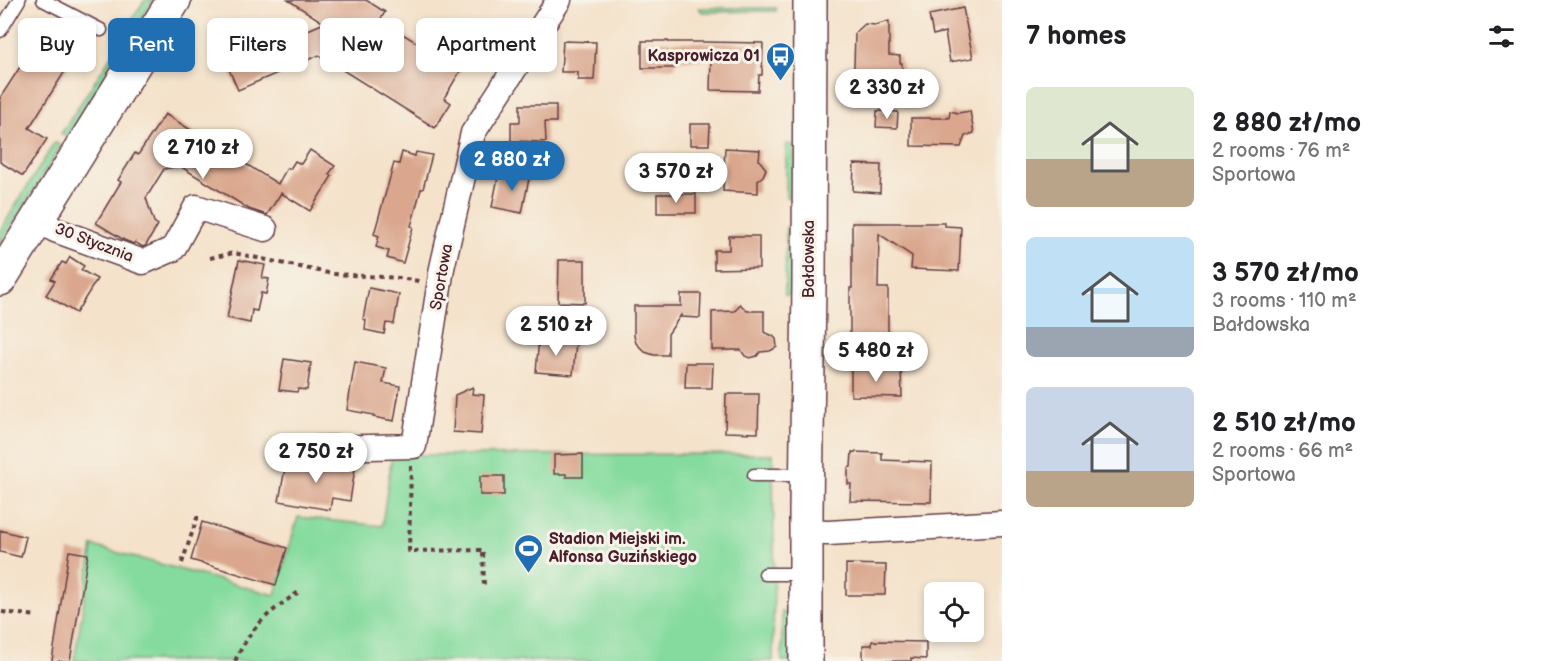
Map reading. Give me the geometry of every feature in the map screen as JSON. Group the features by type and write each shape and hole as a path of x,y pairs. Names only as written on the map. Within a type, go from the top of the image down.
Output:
{"street":[{"name":"30 Stycznia","path":"0,279 174,0"},
{"name":"Sportowa","path":"280,449 414,446 440,285 473,133 559,0"},
{"name":"Bałdowska","path":"806,661 810,0"},
{"name":"30 Stycznia","path":"37,219 56,230 143,261 173,249 196,207 265,229"},
{"path":"807,532 828,533 1002,523"}],"lane":[{"path":"0,31 19,0"},
{"path":"43,0 102,30"},
{"path":"754,475 807,475"},
{"path":"765,574 806,574"}],"path":[{"path":"210,258 234,253 333,274 399,278 440,285"},
{"path":"411,456 409,551 483,550 484,589"},
{"path":"182,563 197,518 199,518"},
{"path":"235,661 244,642 257,624 273,609 300,591"},
{"path":"2,612 37,616"}],"green space":[{"path":"145,0 153,0 142,18 133,18"},
{"path":"699,8 776,8 776,11 702,12"},
{"path":"108,61 108,71 67,137 61,134"},
{"path":"55,142 61,146 0,244 0,231"},
{"path":"786,144 794,145 794,198 786,197"},
{"path":"786,227 794,228 794,294 785,295"},
{"name":"Stadion Miejski im. Alfonsa Guzińskiego","path":"773,454 773,661 74,661 93,546 275,595 298,517 382,526 392,455"},
{"path":"782,612 791,615 791,661 782,661"}],"building":[{"path":"288,0 366,0 385,12 381,18 320,18 320,20"},
{"path":"963,8 973,58 950,62 945,32 933,35 929,15"},
{"path":"889,21 889,55 900,56 902,80 881,79 868,92 859,92 854,85 855,33 865,24 875,25"},
{"path":"320,25 320,56 308,60 308,30"},
{"path":"404,35 416,42 416,72 460,72 444,98 451,103 435,128 346,72 404,72"},
{"path":"563,41 596,42 594,80 578,80 578,72 561,72"},
{"path":"642,41 763,43 762,75 759,75 758,91 710,90 711,59 676,61 676,68 642,68"},
{"path":"18,70 18,72 64,72 29,128 47,139 23,176 0,162 0,98"},
{"path":"230,72 280,72 238,90"},
{"path":"520,105 556,105 556,122 545,122 546,142 511,141 511,122 520,122"},
{"path":"877,111 898,112 897,128 876,127"},
{"path":"950,111 958,113 970,111 974,133 965,136 961,147 911,146 911,118 949,118"},
{"path":"165,114 278,184 287,168 290,169 295,161 301,164 310,150 335,166 329,174 332,176 310,211 281,193 267,215 249,209 180,166 164,169 146,198 154,222 158,225 146,245 143,247 135,242 134,244 96,223 121,182 118,180 135,153 138,155"},
{"path":"690,124 710,124 709,145 690,145"},
{"path":"725,148 760,150 759,160 766,169 758,180 758,193 723,191"},
{"path":"402,152 415,156 416,152 432,155 411,226 413,227 403,263 387,258 389,251 376,247 379,236 374,234 394,163 399,164"},
{"path":"854,164 881,165 880,193 853,191"},
{"path":"514,171 530,174 522,213 492,207 498,177 512,179"},
{"path":"657,194 696,194 696,213 657,213"},
{"path":"852,223 945,223 945,226 961,227 959,271 911,269 912,256 879,234 878,288 888,288 888,336 850,336"},
{"path":"729,236 759,236 759,268 714,269 714,250 729,250"},
{"path":"70,257 84,266 81,270 97,279 76,313 46,295 55,281 51,279 62,262 66,264"},
{"path":"239,260 265,265 262,278 269,279 266,294 261,293 257,311 252,310 250,323 227,318"},
{"path":"559,260 585,260 585,303 558,302"},
{"path":"369,288 399,294 394,324 386,323 384,334 365,330 366,320 363,319"},
{"path":"681,294 701,294 700,318 681,317 681,315 668,334 668,355 654,355 645,352 636,343 634,336 634,306 681,306"},
{"path":"740,304 747,311 764,311 764,332 776,339 777,347 750,358 745,356 741,350 712,350 712,312 735,311"},
{"path":"539,338 576,342 573,375 536,372"},
{"path":"284,359 311,363 307,390 298,389 297,392 279,390"},
{"path":"355,362 386,368 383,383 400,386 394,421 347,410"},
{"path":"686,363 713,363 712,388 685,388"},
{"path":"851,368 901,369 902,397 851,396"},
{"path":"473,387 472,394 484,395 481,434 453,432 455,395"},
{"path":"726,394 759,394 758,433 725,432"},
{"path":"852,452 882,453 882,460 932,462 931,502 850,501 851,484 848,484 848,468 851,467"},
{"path":"583,454 583,477 554,474 554,455"},
{"path":"286,463 335,467 335,464 355,468 350,501 332,498 330,510 279,501"},
{"path":"480,476 504,476 504,495 480,495"},
{"path":"202,522 287,548 276,585 191,560"},
{"path":"0,530 26,537 21,557 0,552"},
{"path":"69,551 88,554 70,661 52,661"},
{"path":"846,564 886,565 885,595 846,595"},
{"path":"872,641 926,642 926,659 863,661 863,645 872,645"}],"place":[{"name":"Kasprowicza 01","path":"781,82"},
{"name":"Stadion Miejski im. Alfonsa Guzińskiego","path":"528,574"}]}
